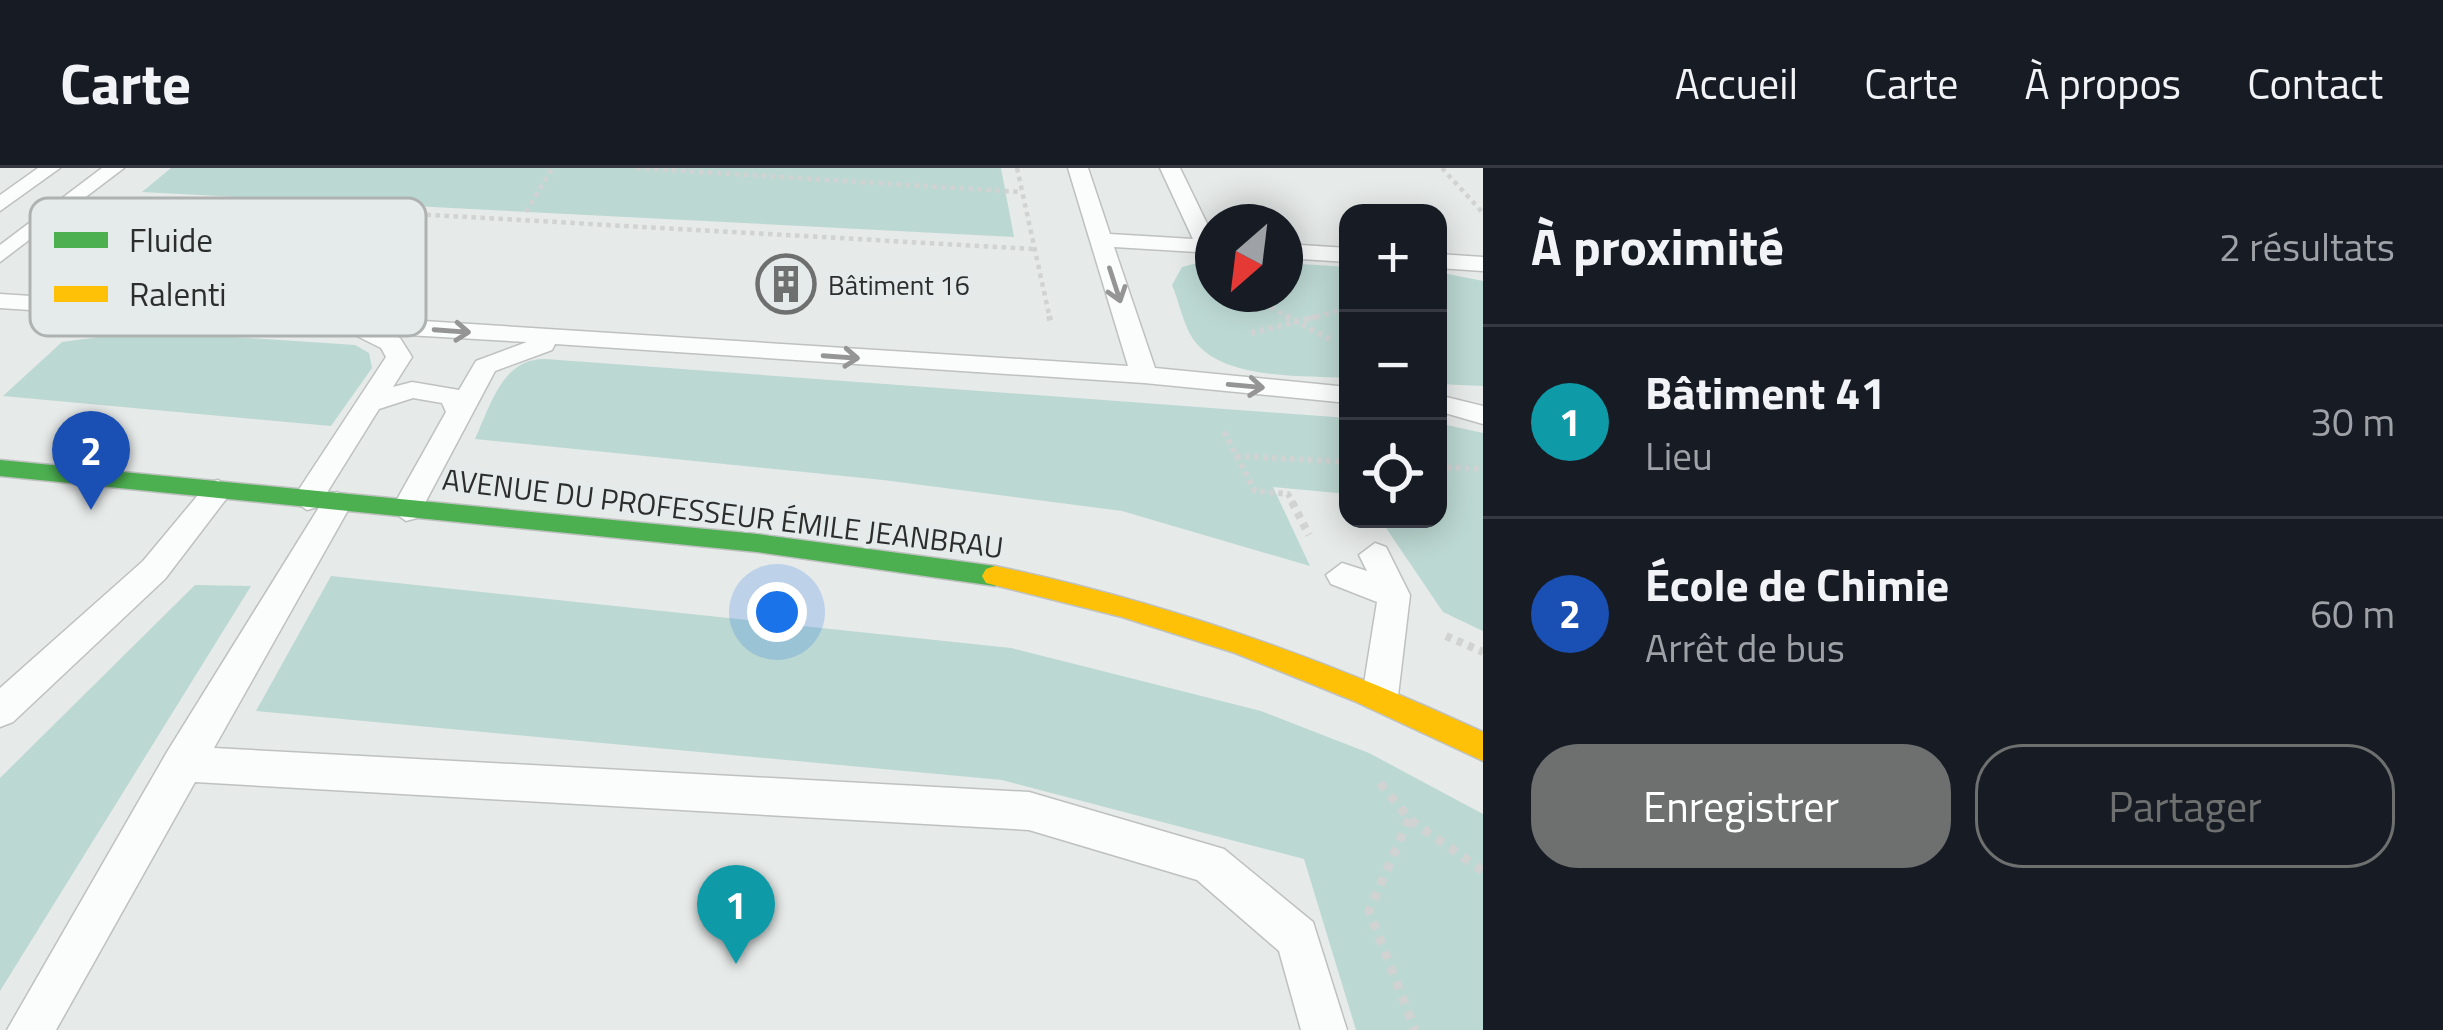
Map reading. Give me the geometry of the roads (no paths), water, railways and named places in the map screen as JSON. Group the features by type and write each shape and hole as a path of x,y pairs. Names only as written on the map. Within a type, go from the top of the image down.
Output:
{"street":[{"name":"AVENUE DU PROFESSEUR ÉMILE JEANBRAU","path":"0,468 646,531 992,575 1153,613 1253,645 1380,696 1483,747"}],"lane":[{"path":"0,205 50,168"},
{"path":"75,198 114,168"},
{"path":"1078,168 1144,376"},
{"path":"1170,168 1195,217"},
{"path":"0,255 30,232"},
{"path":"1101,240 1195,246"},
{"path":"1303,252 1339,254"},
{"path":"1447,262 1483,264"},
{"path":"0,301 30,303"},
{"path":"426,329 1144,376 1339,394"},
{"path":"30,1030 182,764 398,358 391,343 374,336"},
{"path":"406,510 485,366 535,346 576,339"},
{"path":"371,403 412,390 453,398 460,413"},
{"path":"1447,405 1483,415"},
{"path":"0,711 154,570 218,490"},
{"path":"1375,555 1394,595 1380,696"},
{"path":"1342,575 1394,595"},
{"path":"182,764 1028,811 1209,863 1297,938 1324,1030"}],"place":[{"name":"Bâtiment 16","path":"786,284"},
{"name":"École de Chimie","path":"91,510"},
{"name":"Bâtiment 41","path":"736,964"}]}
